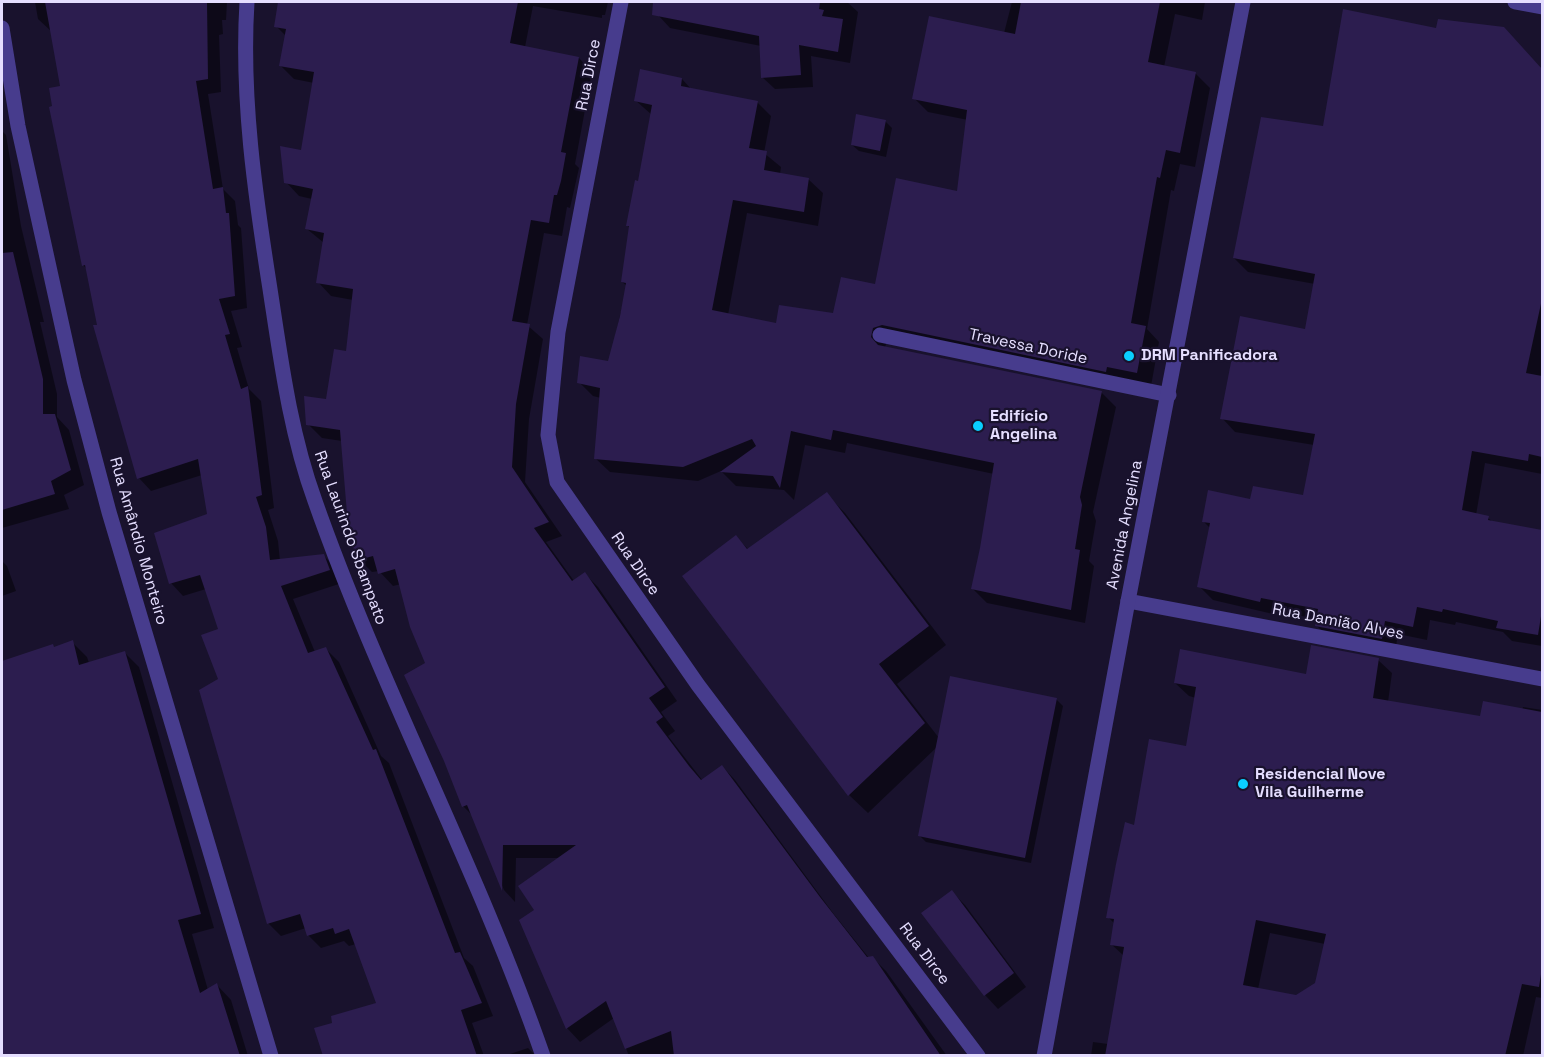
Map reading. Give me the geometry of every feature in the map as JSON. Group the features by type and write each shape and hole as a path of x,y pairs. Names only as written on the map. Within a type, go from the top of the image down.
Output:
{"street":[{"name":"Rua Laurindo Sbampato","path":"247,2 249,135 261,229 295,437 314,500 360,618 493,924 543,1056"},
{"name":"Rua Dirce","path":"621,2 558,332 548,435 557,482 698,686 978,1056"},
{"name":"Avenida Angelina","path":"1044,1056 1128,601 1243,2"},
{"path":"1515,2 1542,7"},
{"name":"Rua Amândio Monteiro","path":"2,28 18,126 77,391 109,512 271,1056"},
{"name":"Travessa Doride","path":"880,334 1169,395"},
{"name":"Rua Damião Alves","path":"1128,601 1542,679"}],"building":[{"path":"45,2 207,2 208,79 196,81 213,189 223,187 226,213 229,213 235,296 219,299 230,334 225,335 241,389 248,386 262,495 256,497 266,527 270,560 324,554 330,570 281,586 308,653 326,647 373,750 376,749 455,953 460,952 482,1003 461,1010 477,1056 323,1056 314,1028 332,1023 331,1016 376,1003 349,929 335,934 333,928 307,936 300,914 267,924 199,690 218,679 201,635 218,629 200,575 169,584 154,533 207,514 198,459 137,479 93,325 97,325 85,265 82,266 49,107 52,106 49,88 60,86"},
{"path":"278,2 518,2 510,43 579,57 561,152 566,153 561,181 557,195 554,195 549,223 531,220 512,321 530,324 516,404 512,467 549,522 534,528 572,581 585,572 665,687 649,698 663,717 656,722 689,766 701,780 722,765 867,957 873,956 941,1056 674,1056 671,1031 625,1049 606,1001 566,1029 519,920 534,910 518,886 576,845 503,845 502,891 467,805 462,807 444,761 404,675 425,663 410,627 395,569 378,574 373,556 358,560 349,537 340,430 306,425 304,396 326,399 334,349 346,351 353,289 316,283 324,233 305,229 313,189 284,183 280,146 301,150 314,72 279,66 286,29 274,27"},
{"path":"653,2 820,2 819,9 824,10 822,16 843,19 838,52 799,45 801,75 761,78 759,36 652,15"},
{"path":"1021,2 1160,2 1148,62 1196,72 1180,153 1166,150 1160,178 1157,177 1131,323 1146,326 1137,373 1107,367 1106,372 882,325 873,328 871,337 878,345 1102,391 1080,497 1082,505 1075,549 1080,550 1071,610 971,589 994,463 833,430 831,440 791,431 780,488 773,476 720,472 756,446 752,439 683,467 594,459 600,388 577,383 580,356 608,361 620,316 626,283 621,282 629,226 626,226 635,180 638,181 652,105 634,101 640,69 682,78 681,86 758,101 749,148 767,151 764,170 809,178 804,212 733,200 712,310 776,323 779,305 833,313 841,277 875,284 896,178 957,191 967,110 912,99 929,16 1015,34"},
{"path":"1343,9 1436,28 1438,19 1504,27 1542,69 1542,299 1526,373 1542,376 1542,457 1529,454 1528,461 1472,451 1462,510 1489,516 1488,520 1542,530 1542,610 1538,635 1496,628 1498,621 1443,609 1442,612 1417,607 1413,627 1385,621 1382,639 1315,626 1318,609 1261,598 1260,602 1197,587 1210,523 1202,522 1208,490 1250,499 1253,486 1303,495 1315,434 1220,419 1240,316 1305,329 1315,274 1233,258 1261,117 1323,126"},
{"path":"856,114 886,120 880,151 851,145"},
{"path":"13,252 43,379 43,414 55,414 71,470 51,481 55,494 2,510 2,253"},
{"path":"827,492 929,626 879,664 925,723 848,796 682,576 736,535 747,549"},
{"path":"73,640 79,665 125,651 201,914 178,920 200,993 217,983 240,1056 2,1056 2,661 53,644 54,647"},
{"path":"1311,645 1379,658 1373,698 1480,716 1483,701 1542,712 1542,968 1539,987 1522,984 1505,1056 1105,1056 1124,947 1110,945 1114,919 1106,918 1125,822 1134,825 1149,739 1186,746 1196,687 1174,683 1180,649 1306,674","holes":["1256,920 1326,934 1315,983 1296,995 1243,985"]},
{"path":"950,676 1057,698 1025,858 918,836"},
{"path":"952,890 1014,973 984,996 921,913"}],"place":[{"name":"DRM Panificadora","path":"1129,356"},
{"name":"Edifício Angelina","path":"978,426"},
{"name":"Residencial Nove Vila Guilherme","path":"1243,784"}]}
